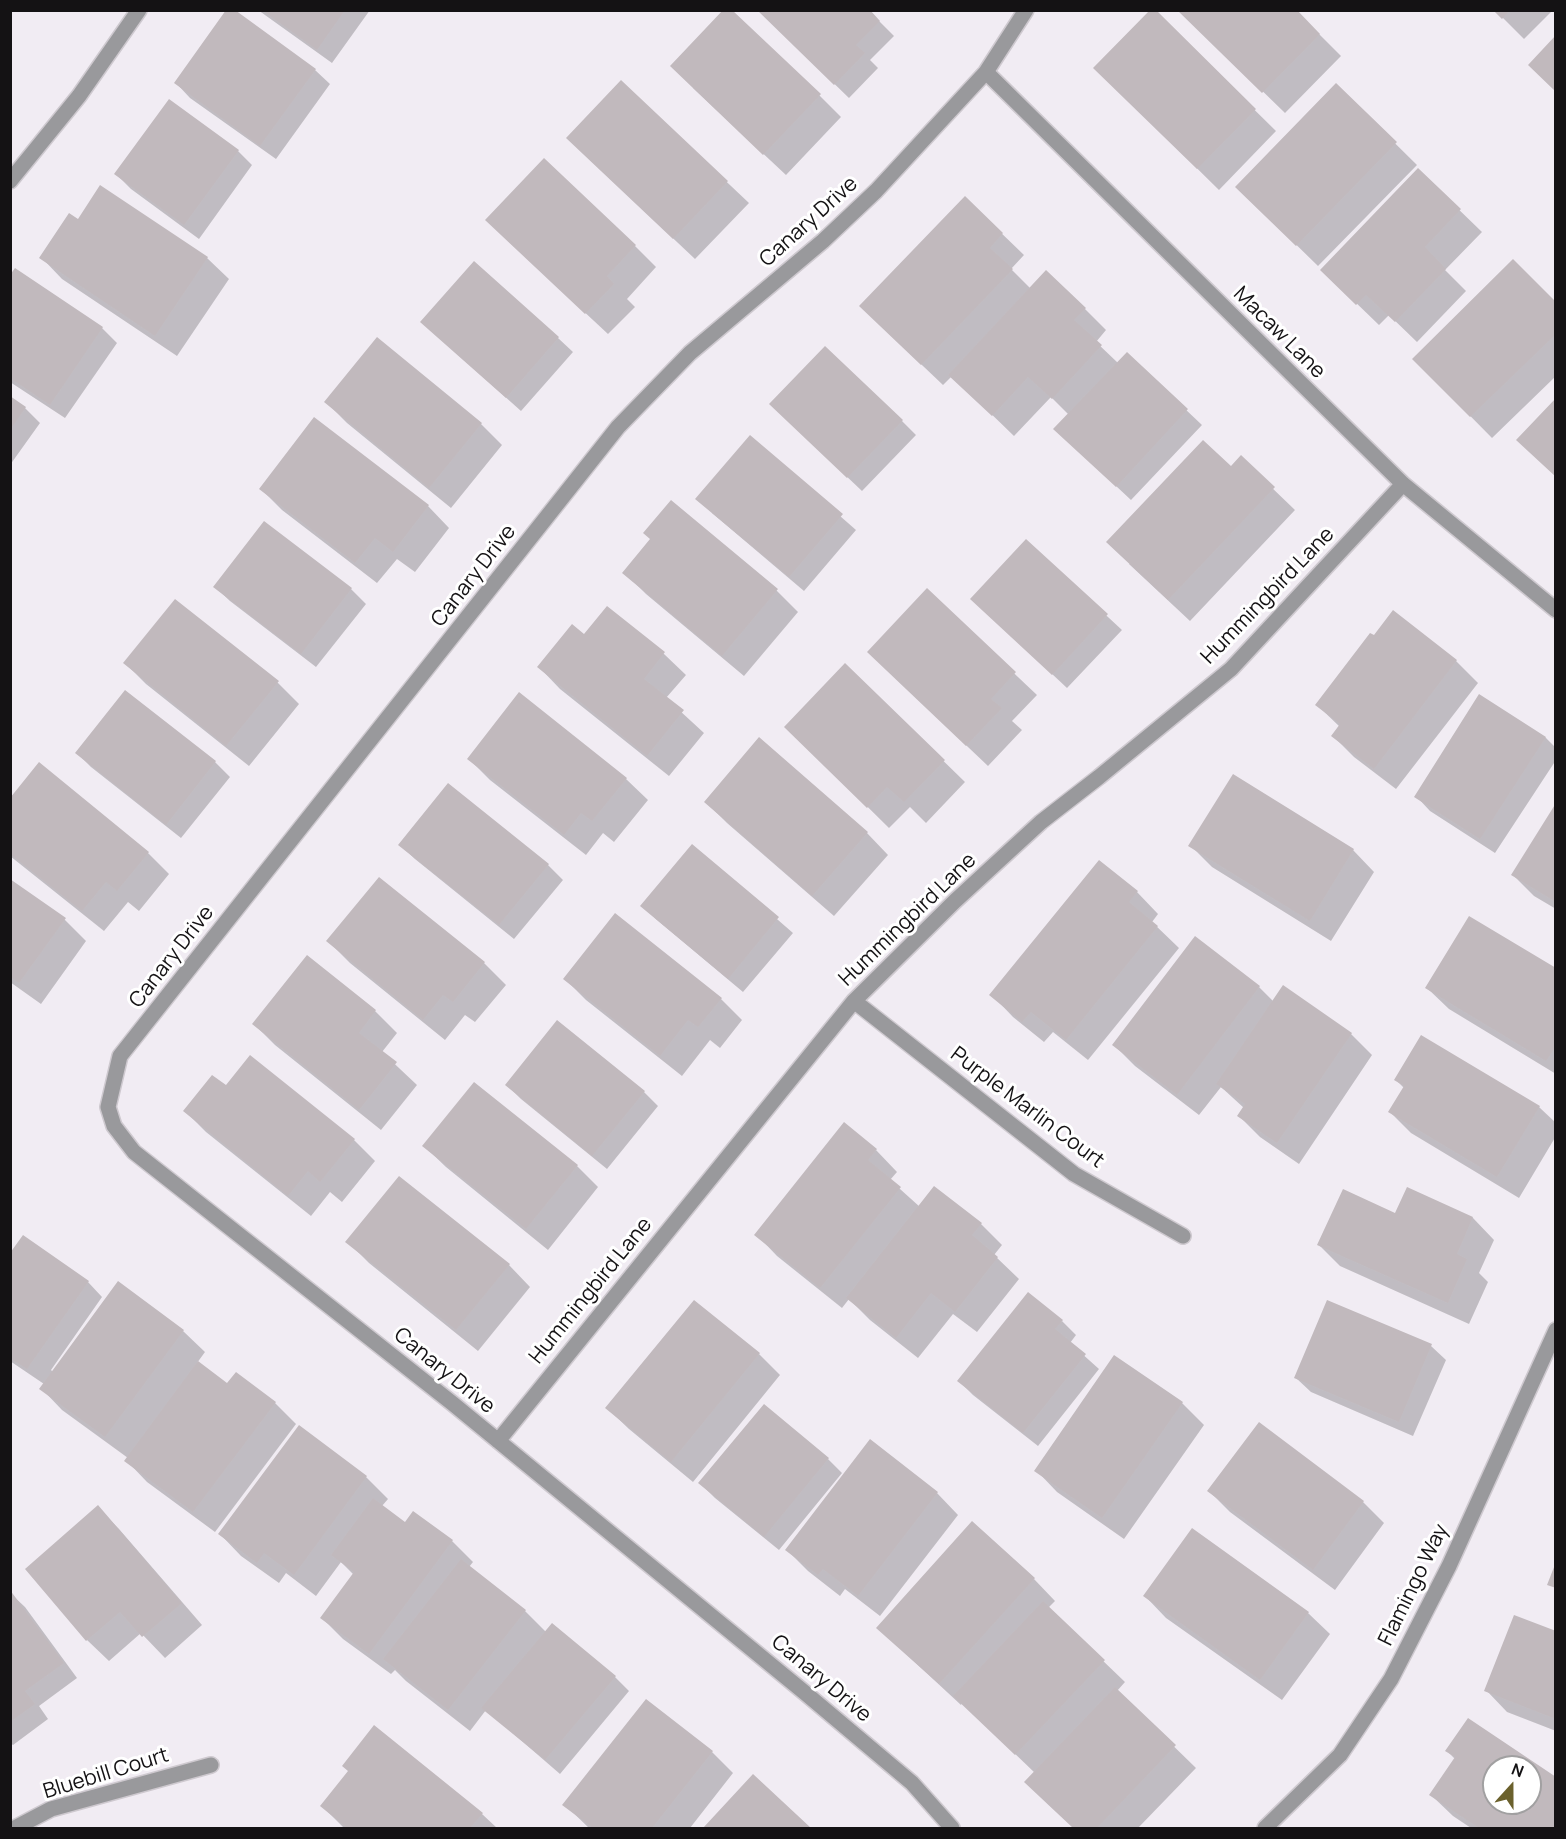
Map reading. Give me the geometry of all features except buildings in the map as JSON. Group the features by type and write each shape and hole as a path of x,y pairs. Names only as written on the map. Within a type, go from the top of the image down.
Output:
{"street":[{"path":"10,181 79,96 139,10"},
{"name":"Canary Drive","path":"952,1828 912,1783 498,1441 134,1152 114,1126 108,1107 120,1056 618,427 690,353 823,241 876,191 986,72 1026,10"},
{"name":"Macaw Lane","path":"986,72 1403,484 1556,610"},
{"name":"Hummingbird Lane","path":"498,1441 854,1001 955,901 1041,822 1231,669 1403,484"},
{"name":"Purple Marlin Court","path":"854,1001 1074,1174 1183,1236"},
{"name":"Flamingo Way","path":"1265,1828 1340,1755 1391,1679 1449,1566 1556,1330"},
{"name":"Bluebill Court","path":"15,1828 51,1809 211,1765"}]}
